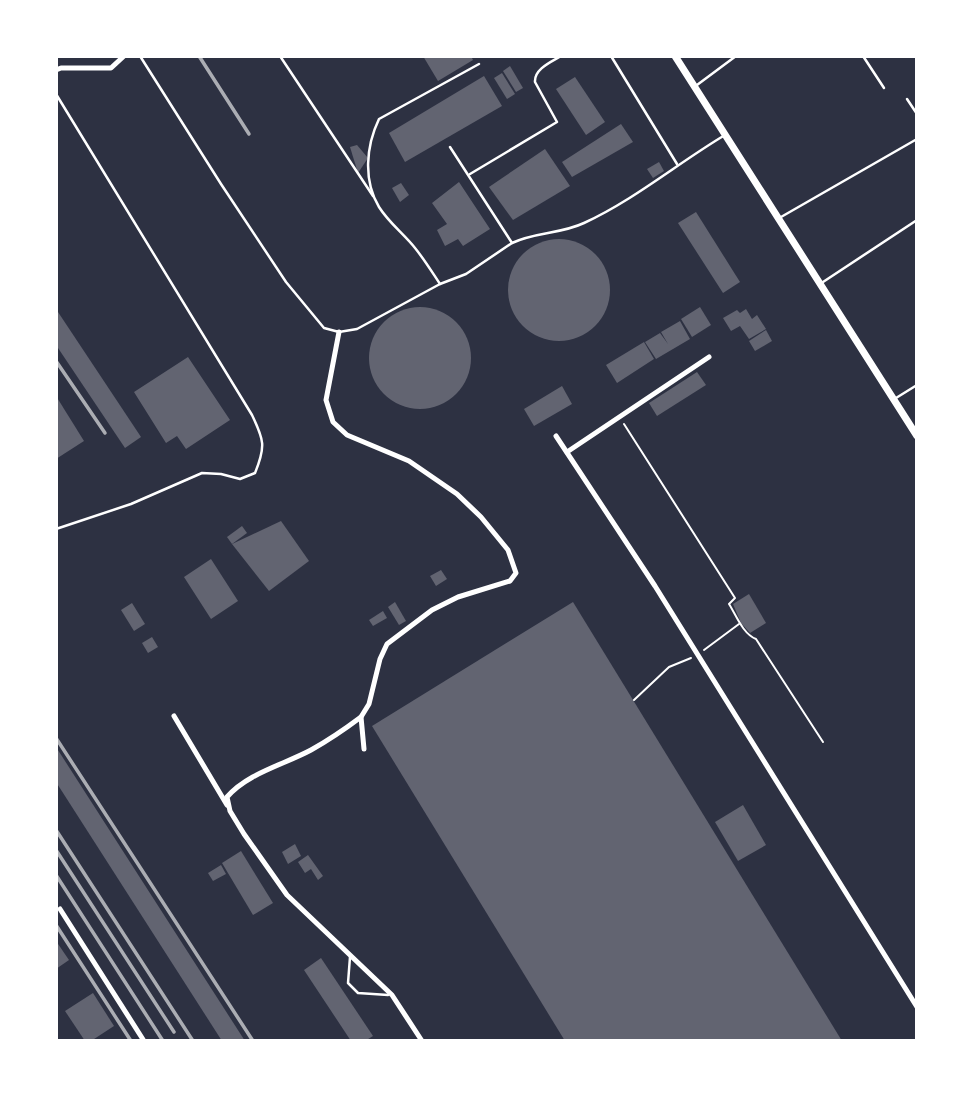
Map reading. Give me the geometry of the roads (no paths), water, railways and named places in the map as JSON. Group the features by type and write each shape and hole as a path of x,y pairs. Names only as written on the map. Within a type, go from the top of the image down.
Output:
{"main road":[{"path":"674,56 917,436"}],"street":[{"path":"56,70 111,68 124,56"},
{"path":"230,811 227,797 239,783 310,750 361,717 369,704 380,659 387,644 432,610 458,597 510,581 516,573 508,550 481,517 457,494 408,461 347,435 334,422 326,400 339,332"},
{"path":"566,452 709,357"},
{"path":"556,436 655,586 917,1007"},
{"path":"174,716 244,834 288,895 392,995 422,1041"},
{"path":"361,717 364,749"},
{"path":"60,909 144,1041"}],"lane":[{"path":"140,56 286,282 324,328 339,332 356,329 440,284 466,274 512,243 583,223 637,193 725,135"},
{"path":"280,56 378,205 415,248 440,284"},
{"path":"469,175 557,122 534,77 538,71 561,56"},
{"path":"611,56 677,165"},
{"path":"694,87 736,56"},
{"path":"863,56 884,88"},
{"path":"378,205 370,185 368,159 372,133 379,119 479,64"},
{"path":"56,94 252,415 263,438 264,453 255,473 240,479 202,473 131,503 56,529"},
{"path":"907,99 917,114"},
{"path":"778,218 917,139"},
{"path":"450,147 512,243"},
{"path":"820,284 917,220"},
{"path":"894,400 917,385"},
{"path":"350,955 348,983 358,993 392,995"}],"railway":[{"path":"199,56 249,134"},
{"path":"56,361 105,433"},
{"path":"56,738 253,1041"},
{"path":"56,830 193,1041"},
{"path":"56,850 174,1032"},
{"path":"56,875 163,1041"},
{"path":"56,925 131,1041"}]}
